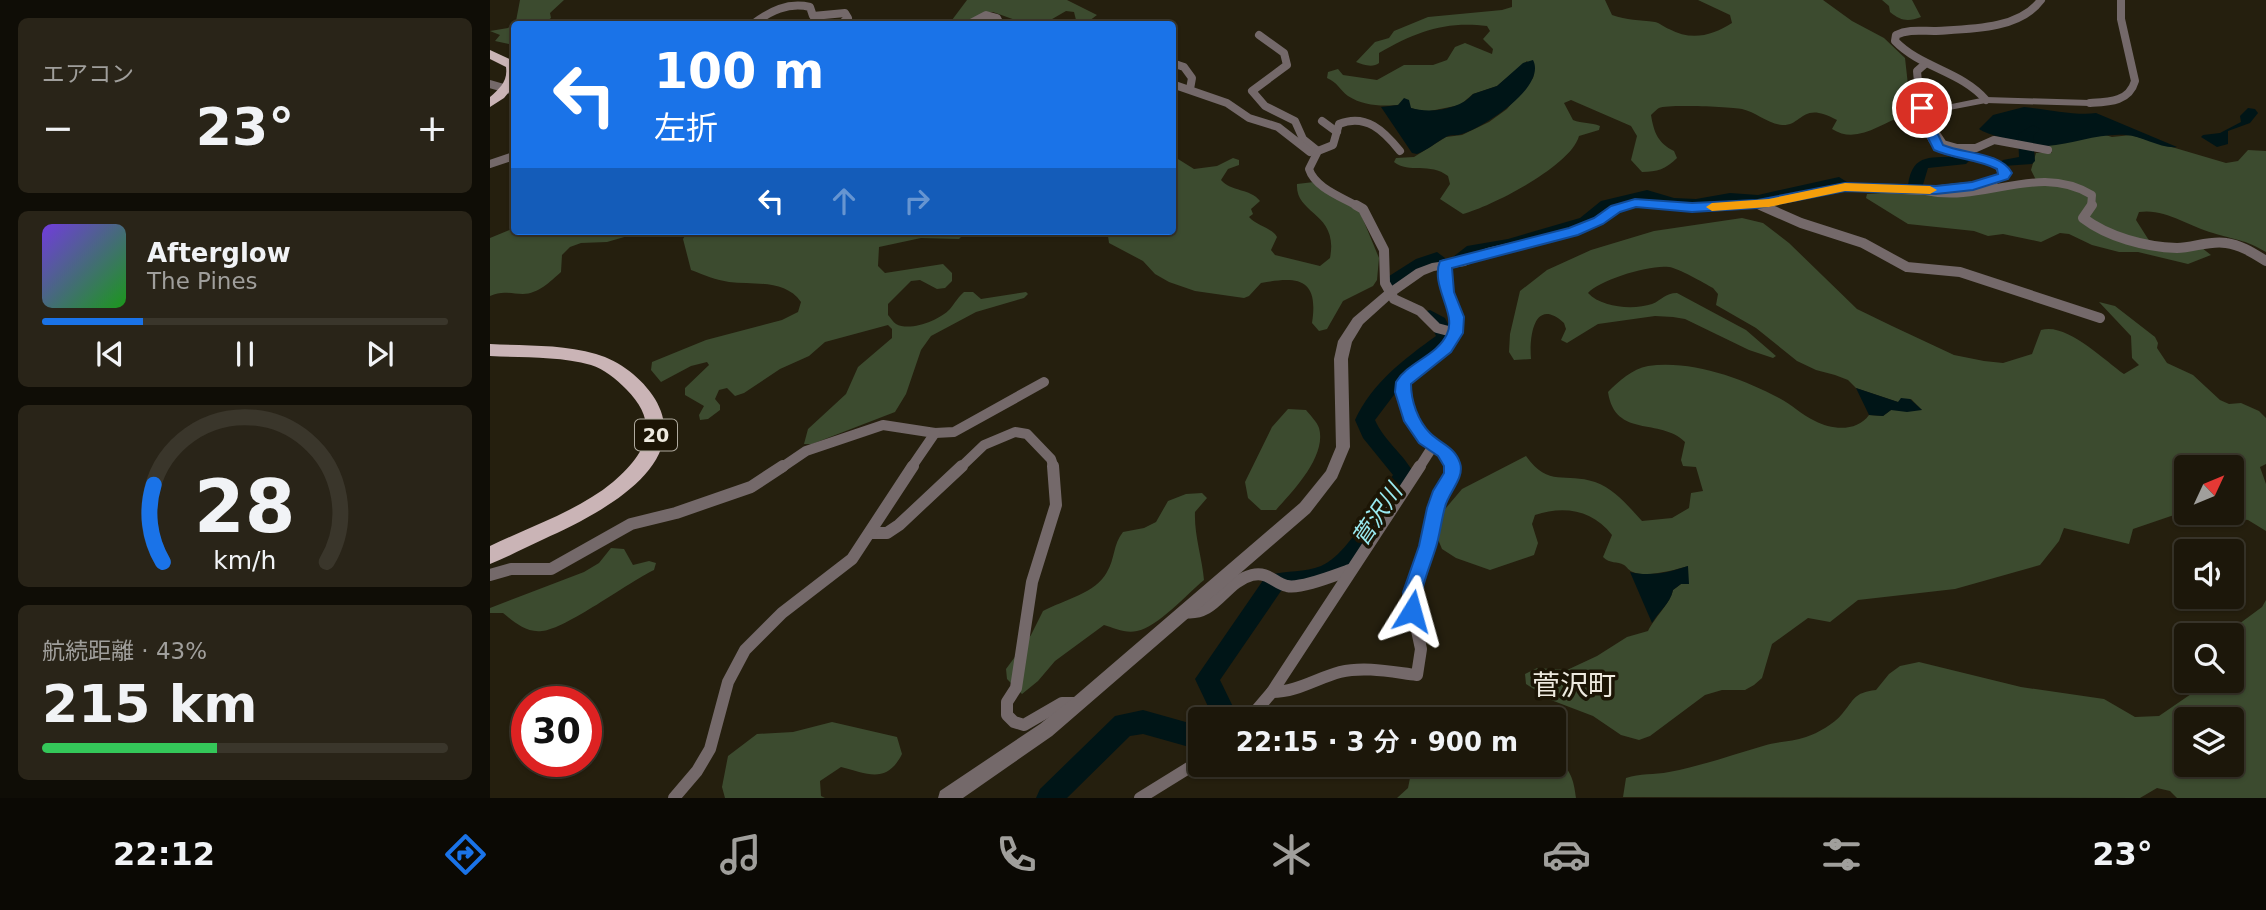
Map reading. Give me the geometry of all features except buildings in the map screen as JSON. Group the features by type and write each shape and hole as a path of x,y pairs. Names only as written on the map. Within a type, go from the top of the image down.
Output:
{"main road":[{"path":"490,54 511,64"},
{"path":"490,103 511,90"},
{"name":"20","path":"490,350 564,354 605,363 620,371 645,396 655,410 657,426 655,442 628,479 591,505 490,555"}],"street":[{"path":"1986,100 1977,88 1939,68 1925,64 1900,47 1895,41 1896,35 1904,31 1965,30 1981,27 2030,13 2039,6 2041,0"},
{"path":"1929,121 1936,110 1986,100 2090,103 2123,99 2134,89 2135,81 2121,19 2121,0"},
{"path":"757,21 768,12 801,4 810,7 813,16 845,13 848,18 844,21"},
{"path":"973,21 988,14 998,21"},
{"path":"1259,35 1284,53 1287,65 1254,88 1253,94 1267,109 1295,121 1303,139 1317,153"},
{"path":"1925,64 1917,71 1920,105 1943,144 1957,148 1976,148 1994,139 2048,150"},
{"path":"1176,65 1187,71 1192,78 1190,89"},
{"path":"490,84 511,90"},
{"path":"1176,85 1227,103 1249,118 1278,127 1317,153"},
{"path":"1322,121 1337,132"},
{"path":"1400,150 1383,131 1369,122 1346,121 1339,124 1333,145 1317,153 1309,169 1314,180 1333,194 1363,209 1384,250 1383,276 1394,299 1420,311 1447,331"},
{"path":"1921,191 1989,183 2005,173 2002,167 1985,159 1956,155 1938,148 1929,121"},
{"path":"490,164 511,157"},
{"path":"947,798 1046,730 1080,703 1305,508 1332,474 1343,447 1345,433 1341,359 1345,341 1358,321 1390,293 1420,272 1445,264 1461,263 1487,252 1573,232 1625,205 1647,203 1692,208 1758,204 1845,187 1964,194 2030,182 2065,182 2092,195 2093,203 2083,218 2099,230 2164,248 2224,242 2246,249 2266,261"},
{"path":"1758,204 1801,223 1863,243 1907,267 1960,272 2100,318"},
{"path":"1272,692 1283,693 1328,675 1350,670 1417,675 1423,646 1412,611 1412,592 1428,546 1441,491 1452,475 1453,465 1449,457 1433,446 1410,416 1403,392 1404,382 1445,348 1447,331 1457,317 1446,292 1445,264"},
{"path":"490,575 511,569 551,569 631,524 676,513 751,487 806,451 854,433 883,425 935,433 954,432 970,426 1044,382"},
{"path":"871,533 887,533 899,525 984,445 1015,432 1027,434 1051,459 1056,473 1056,505 1034,572 1016,688 1007,702 1007,715 1014,722 1024,725 1062,703 1080,703"},
{"path":"674,798 702,765 713,742 730,672 744,651 772,621 848,562 871,533 873,524 935,433"},
{"path":"1259,707 1272,692 1433,446"},
{"path":"1184,612 1194,615 1202,613 1240,580 1251,575 1262,574 1294,585 1350,570"},
{"path":"1140,798 1188,768"}],"green space":[{"path":"520,0 564,0 550,13 551,18 547,21 516,21"},
{"path":"967,0 1067,0 1097,15 1089,21 1074,21 1076,20 1074,12 1066,11 1049,21 1018,21 986,12 972,21 951,21"},
{"path":"1512,0 1605,0 1612,15 1655,22 1677,33 1693,36 1709,34 1732,23 1730,15 1698,0 1823,0 1852,21 1884,38 1905,58 1910,103 1904,116 1868,131 1850,135 1832,129 1837,120 1816,112 1782,125 1742,109 1686,106 1659,108 1651,115 1655,132 1664,145 1674,151 1677,158 1661,169 1642,172 1631,160 1637,136 1631,126 1571,100 1564,103 1573,120 1600,126 1599,130 1579,136 1562,160 1529,183 1492,203 1463,214 1440,199 1450,184 1448,176 1434,170 1406,167 1394,162 1396,158 1414,157 1446,137 1462,135 1489,122 1507,109 1533,78 1534,72 1527,61 1497,86 1473,94 1460,105 1425,112 1411,108 1408,104 1378,105 1355,100 1327,78 1328,72 1338,69 1343,75 1377,80 1404,65 1433,65 1447,60 1455,47 1465,43 1492,54 1493,49 1483,39 1490,31 1487,26 1457,25 1405,39 1379,53 1377,65 1368,66 1356,62 1375,42 1389,38 1394,31 1428,17 1502,10 1512,7"},
{"path":"1882,0 1912,0 1921,17 1901,19 1890,12 1889,6"},
{"path":"511,25 511,44 495,41 500,35 490,31"},
{"path":"2102,134 2112,137 2131,135 2226,163 2238,161 2248,150 2266,151 2266,252 2245,242 2149,211 2139,212 2136,220 2150,242 2202,248 2211,255 2188,264 2138,252 2119,252 2092,245 2069,234 2060,233 2041,242 2003,234 1988,236 1974,231 1908,224 1866,198 1867,194 2037,182 2031,170 2036,153 2052,153 2048,146 2052,144"},
{"path":"1176,155 1178,159 1194,169 1217,166 1233,158 1239,160 1239,165 1228,169 1221,180 1260,201 1251,209 1253,214 1249,217 1277,237 1271,250 1275,255 1320,266 1330,258 1331,243 1328,231 1298,194 1297,184 1314,182 1360,212 1379,258 1377,280 1373,286 1343,301 1327,329 1319,331 1312,323 1312,297 1303,284 1286,280 1261,283 1244,298 1195,291 1155,274 1143,261 1109,243 1108,236 1176,235"},
{"path":"1742,218 1763,223 1789,243 1857,309 1954,355 1984,361 2003,363 2032,354 2041,330 2051,329 2073,336 2124,374 2139,365 2132,358 2131,336 2099,302 2115,306 2155,337 2157,348 2167,363 2193,375 2220,400 2229,404 2241,403 2259,411 2266,418 2266,464 2260,467 2266,484 2266,531 2244,520 2244,455 2174,455 2174,515 2133,529 2129,544 2064,528 2059,541 2040,565 1955,589 1858,600 1830,622 1808,618 1772,644 1762,678 1754,685 1745,690 1722,690 1705,695 1650,736 1639,740 1621,735 1593,716 1551,700 1526,684 1525,674 1537,668 1567,670 1597,656 1627,637 1648,631 1673,590 1681,584 1688,566 1639,574 1624,565 1608,561 1603,557 1612,535 1604,527 1587,515 1557,510 1535,515 1532,524 1538,543 1534,555 1490,570 1456,558 1442,549 1437,537 1440,515 1462,489 1526,456 1534,466 1550,476 1584,479 1602,485 1621,499 1642,521 1672,518 1689,508 1691,493 1703,491 1696,467 1683,466 1681,460 1685,442 1663,430 1629,422 1619,416 1612,407 1608,392 1631,373 1648,366 1682,366 1716,372 1779,398 1815,421 1836,428 1851,427 1864,421 1869,415 1883,416 1891,410 1922,410 1911,399 1898,402 1856,388 1848,380 1797,361 1756,328 1716,305 1718,294 1713,288 1669,267 1626,274 1603,283 1588,293 1610,305 1636,307 1652,304 1666,295 1677,293 1746,330 1776,356 1773,358 1749,350 1685,319 1673,317 1655,316 1598,324 1567,343 1561,340 1566,329 1564,323 1546,314 1540,317 1533,331 1531,359 1514,360 1509,352 1510,334 1520,291 1547,270 1591,250 1654,231"},
{"path":"511,229 511,235 631,235 607,242 581,243 570,247 562,255 561,272 549,283 529,293 490,296 490,238"},
{"path":"686,235 963,235 959,239 921,238 879,247 878,266 885,273 943,264 952,273 952,281 945,288 937,289 920,280 911,281 888,304 888,315 902,326 917,326 939,317 950,309 964,292 973,292 981,299 1026,292 1028,294 1024,298 976,312 931,336 921,350 906,394 895,412 812,444 804,444 808,429 846,394 858,367 892,338 892,329 888,325 825,342 809,356 780,369 744,393 735,396 727,388 719,390 715,399 720,410 708,419 700,420 699,415 704,406 685,395 685,388 709,365 707,362 691,366 661,382 651,370 652,362 706,340 782,320 798,312 801,302 778,286 724,281 691,270 683,239"},
{"path":"1288,409 1306,410 1315,421 1319,428 1318,450 1307,472 1276,510 1261,510 1248,498 1245,482 1272,427"},
{"path":"1202,493 1207,498 1195,512 1195,521 1204,580 1163,617 1145,628 1129,632 1104,625 1055,661 1038,681 1022,694 1007,679 1006,669 1031,635 1043,611 1087,591 1102,579 1110,567 1117,541 1123,532 1144,528 1156,522 1168,501 1186,494"},
{"path":"611,548 624,549 633,565 649,561 656,563 654,570 581,614 542,631 521,626 503,613 490,613 490,608 584,572 599,563"},
{"path":"2266,600 2266,798 2177,798 2170,791 2157,788 2140,798 1623,797 1626,778 1681,770 1816,733 1835,721 1859,695 1876,690 1889,674 1900,666 1919,662 2021,687 2104,699 2135,717 2159,716 2193,693 2244,693 2244,623 2240,623 2262,607"},
{"path":"832,722 897,737 902,754 890,770 883,773 868,774 841,767 820,781 821,796 825,798 725,798 722,787 728,756 757,734 793,732"},
{"path":"1566,768 1573,781 1576,798 1397,798 1408,788 1410,777 1566,777"}],"shaded area":[{"path":"1533,60 1535,71 1531,82 1498,115 1472,130 1446,137 1417,154 1412,153 1381,107 1398,105 1404,98 1409,100 1411,108 1419,110 1453,107 1473,94 1497,86 1523,63"},
{"path":"2024,107 2096,113 2177,147 2132,136 2116,135 2041,146 2001,138 1979,129 1993,115"},
{"path":"2248,108 2255,109 2258,113 2250,123 2228,131 2228,144 2217,147 2201,137 2220,133 2241,122 2240,116"},
{"path":"1856,388 1898,402 1901,398 1910,399 1922,410 1891,410 1883,416 1869,415"},
{"path":"1688,566 1689,584 1681,584 1673,590 1652,623 1630,572 1660,573"}],"waterway":[{"name":"菅沢川","path":"2008,163 2027,161 2025,134 2033,129"},
{"name":"菅沢川","path":"1916,185 1918,169 1924,164 1961,161"},
{"name":"菅沢川","path":"1461,257 1473,250 1508,244 1586,222 1607,205 1647,195 1673,203 1696,204 1730,198 1758,200 1839,182"},
{"name":"菅沢川","path":"1392,282 1422,263 1437,258"},
{"name":"菅沢川","path":"1221,707 1207,679 1274,583 1321,575 1338,566 1358,544 1402,479 1402,470 1370,432 1365,420 1369,411 1402,370 1442,341 1445,336 1439,323 1430,316"},
{"name":"菅沢川","path":"1049,798 1124,725 1143,722 1188,735"}],"slow traffic":[{"path":"1712,207 1769,203 1845,187 1930,190"}],"district":[{"name":"菅沢町","path":"1574,685"}],"route":[{"path":"1412,611 1412,592 1428,546 1441,491 1452,475 1453,465 1444,452 1424,438 1410,416 1403,392 1408,376 1445,348 1456,333 1457,317 1446,292 1445,264 1461,263 1487,252 1501,251 1573,232 1598,221 1615,209 1635,203 1692,208 1758,204 1845,187 1936,190 1989,183 2003,176 2005,173 2002,167 1985,159 1956,155 1938,148 1928,126 1930,115 1922,108"}]}
